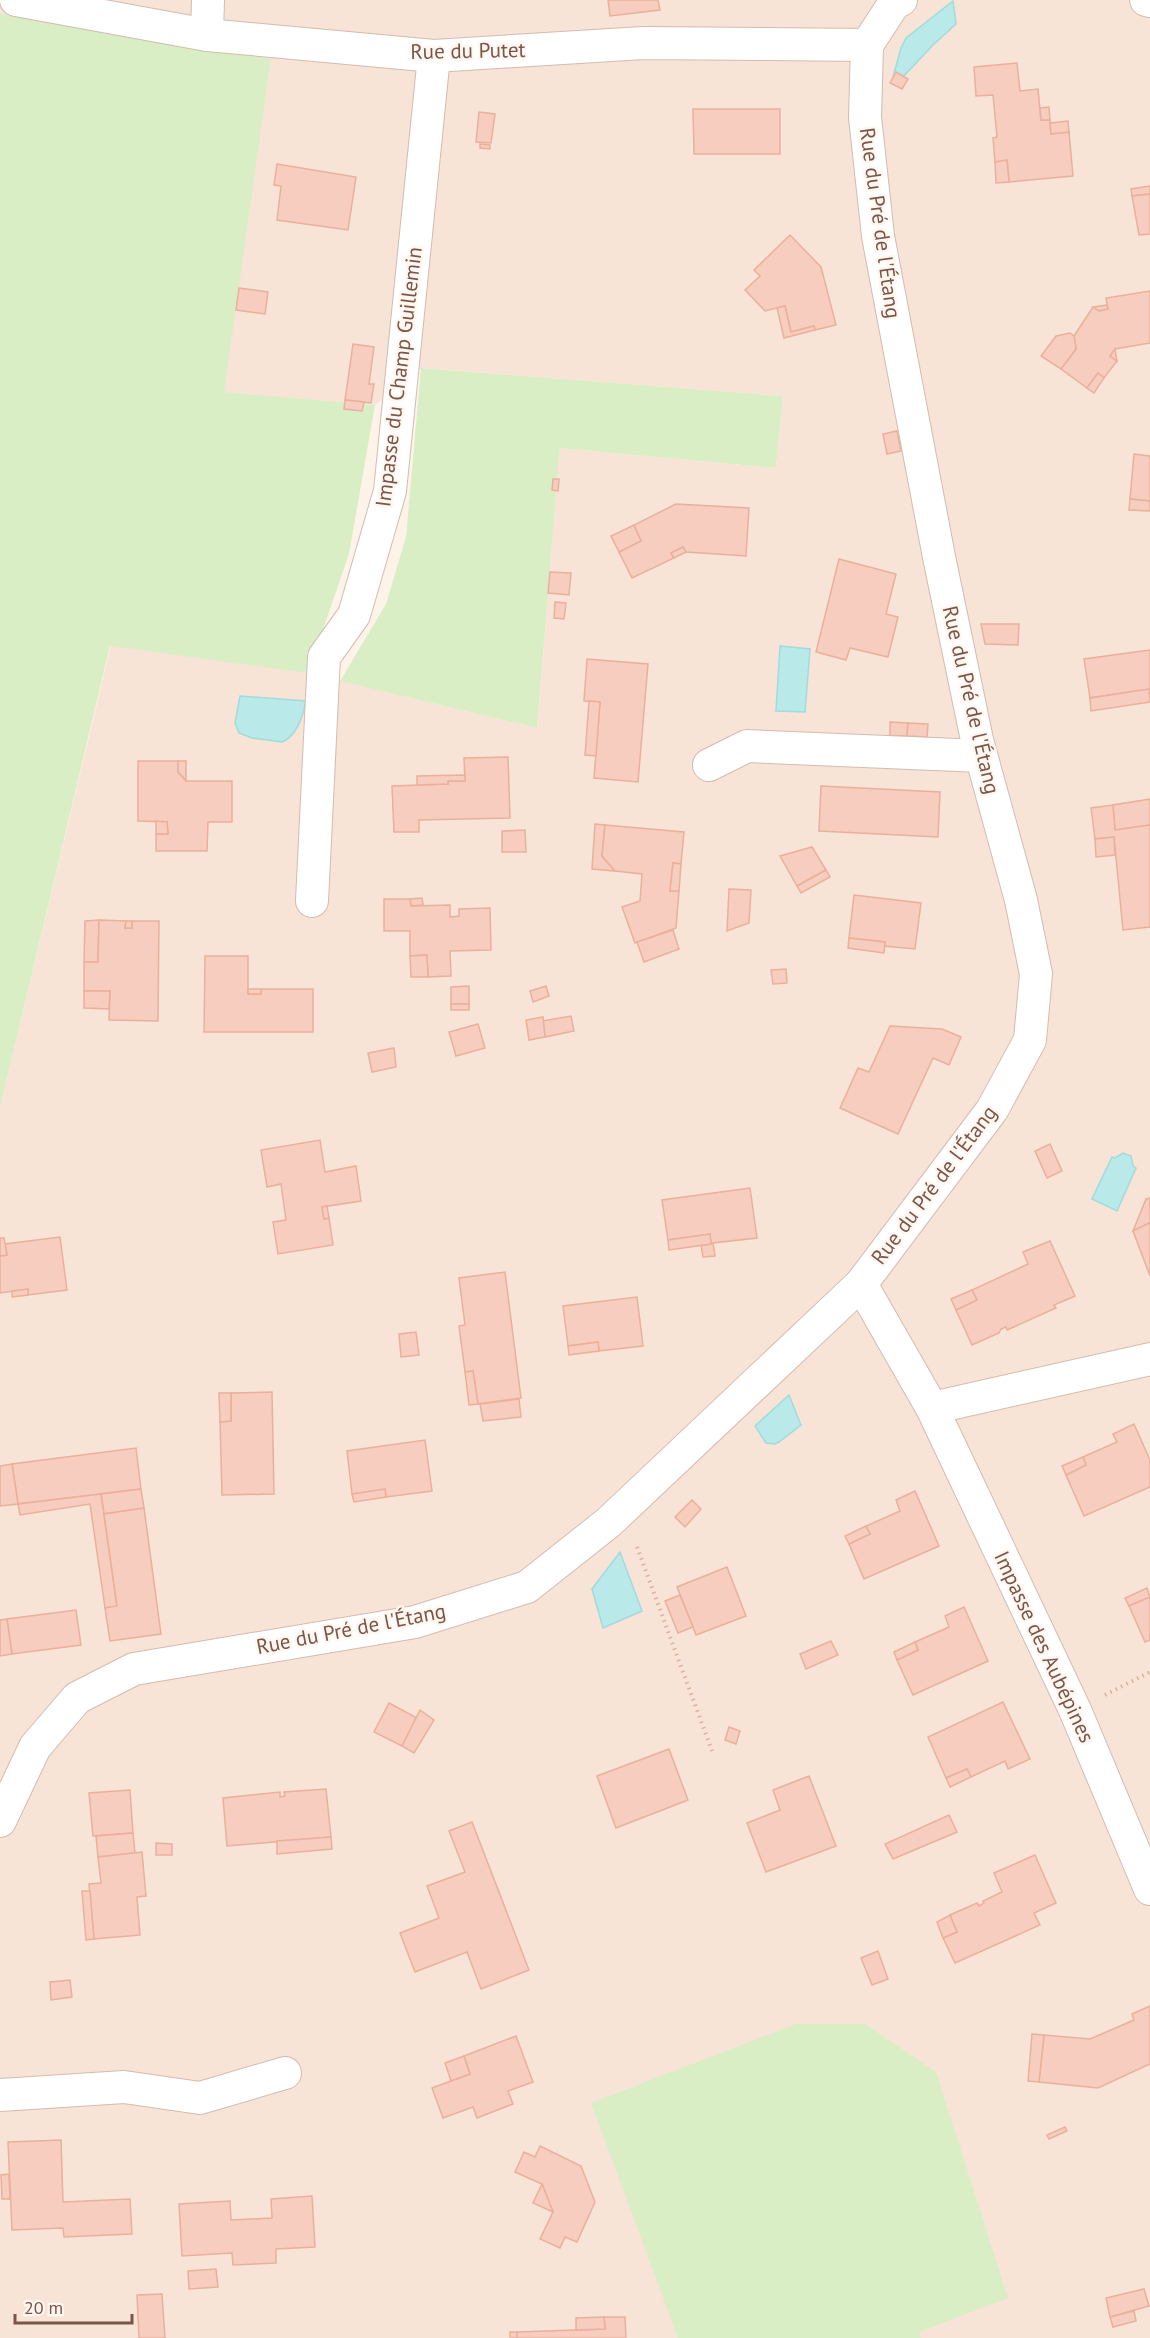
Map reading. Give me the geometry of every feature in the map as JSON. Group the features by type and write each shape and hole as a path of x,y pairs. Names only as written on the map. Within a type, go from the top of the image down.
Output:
{"street":[{"name":"Rue du Putet","path":"16,0 207,34 434,56 644,43 867,45"},
{"path":"207,34 208,0"},
{"path":"867,45 895,2 902,0"},
{"name":"Rue du Pré de l'Étang","path":"0,1821 35,1747 77,1698 134,1669 415,1622 527,1587 623,1510 861,1284 992,1110 1030,1041 1036,974 1021,900 981,756 939,557 878,236 866,117 867,45"},
{"name":"Impasse du Champ Guillemin","path":"312,901 324,657 354,615 390,492 434,56"},
{"path":"709,765 747,746 981,756"},
{"name":"Impasse des Aubépines","path":"861,1284 932,1408 1075,1710 1150,1889"},
{"path":"932,1408 1150,1359"},
{"path":"0,2095 124,2087 200,2098 285,2073"}],"path":[{"path":"623,1510 712,1750"},
{"path":"1075,1710 1150,1672"}],"shaded area":[{"path":"0,0 1150,0 1150,2338 0,2338 0,1108 111,645 308,673 537,728 560,448 776,468 783,396 422,368 375,405 223,392 271,59 0,13"}],"green space":[{"path":"0,13 271,59 224,392 375,405 349,554 308,673 110,646 0,1108"},
{"path":"421,368 783,396 776,468 560,448 537,728 340,681 386,604 406,537"},
{"path":"796,2024 865,2024 936,2072 1008,2298 919,2332 921,2338 678,2338 591,2103"}],"water":[{"path":"953,1 956,24 900,80 893,77 906,38"},
{"path":"780,646 810,649 805,712 776,711"},
{"path":"240,696 306,701 295,730 282,742 252,738 239,733 235,723"},
{"path":"1123,1153 1131,1156 1133,1166 1136,1168 1117,1211 1092,1199 1112,1157 1115,1158"},
{"path":"789,1395 801,1425 779,1442 766,1443 755,1426"},
{"path":"620,1552 642,1611 603,1628 592,1589"}],"building":[{"path":"608,0 658,0 660,10 610,16"},
{"path":"1017,63 1020,91 1038,89 1041,120 1050,120 1051,134 1069,132 1073,176 1009,182 1007,160 995,162 993,138 997,137 993,95 976,96 974,67"},
{"path":"896,72 908,79 902,89 890,83"},
{"path":"1049,107 1050,120 1041,120 1040,108"},
{"path":"693,109 780,109 780,154 694,154"},
{"path":"479,112 495,114 491,143 476,142"},
{"path":"1068,121 1069,132 1051,134 1050,123"},
{"path":"480,144 490,145 490,149 480,148"},
{"path":"1007,160 1009,182 996,183 995,162"},
{"path":"277,164 356,177 348,230 277,220 281,186 274,185"},
{"path":"1150,186 1150,194 1132,196 1131,189"},
{"path":"1150,194 1150,234 1139,235 1132,196"},
{"path":"790,235 821,267 836,325 815,330 814,326 791,332 785,306 765,311 745,290 760,276 754,270"},
{"path":"239,288 268,292 265,314 236,310"},
{"path":"1150,291 1150,343 1115,349 1110,356 1117,361 1104,378 1098,373 1087,388 1061,369 1076,349 1074,336 1093,307 1099,311 1108,309 1106,298"},
{"path":"1107,305 1108,309 1099,311 1093,307"},
{"path":"785,306 791,332 814,326 815,330 784,338 777,308"},
{"path":"1070,333 1074,336 1076,349 1061,369 1041,356 1056,336"},
{"path":"353,344 374,347 369,384 374,384 371,403 345,400"},
{"path":"1115,349 1117,361 1110,356"},
{"path":"1098,373 1104,378 1094,393 1087,388"},
{"path":"345,400 364,402 362,411 344,409"},
{"path":"897,431 901,451 887,454 883,434"},
{"path":"1134,454 1150,456 1150,501 1130,499"},
{"path":"553,479 559,479 558,491 552,490"},
{"path":"1130,499 1150,501 1150,511 1129,510"},
{"path":"676,504 749,508 746,556 686,552 683,547 671,553 674,558 632,578 619,552 641,541 634,525"},
{"path":"634,525 641,541 619,552 611,536"},
{"path":"683,547 686,552 674,558 671,553"},
{"path":"839,559 896,574 886,614 898,617 888,657 850,648 846,660 816,652"},
{"path":"550,572 571,573 569,595 548,593"},
{"path":"555,602 566,603 564,619 554,618"},
{"path":"981,624 1019,624 1018,645 985,644"},
{"path":"1150,650 1150,692 1149,689 1090,698 1084,659"},
{"path":"587,659 648,664 638,782 594,778 600,702 584,701"},
{"path":"1149,689 1150,702 1091,711 1090,698"},
{"path":"589,701 600,702 596,756 585,755"},
{"path":"890,722 908,723 907,736 890,736"},
{"path":"908,723 928,724 927,737 907,736"},
{"path":"508,757 510,818 419,820 419,832 394,832 392,786 448,784 448,781 465,781 464,758"},
{"path":"138,761 178,761 178,772 186,781 232,781 232,822 208,822 207,851 156,851 156,834 168,834 167,822 138,821"},
{"path":"178,761 186,761 186,780 178,772"},
{"path":"465,775 465,781 417,785 417,776"},
{"path":"821,786 940,792 938,837 819,831"},
{"path":"1150,799 1150,825 1115,830 1113,805"},
{"path":"1113,805 1115,830 1150,825 1150,927 1123,930 1114,837 1095,839 1091,808"},
{"path":"156,821 167,822 168,834 156,834"},
{"path":"595,824 605,825 602,856 615,871 592,869"},
{"path":"605,825 684,832 681,864 673,863 670,891 679,891 676,928 635,943 622,907 640,901 642,874 615,871 602,856"},
{"path":"525,830 526,852 502,852 502,831"},
{"path":"1114,837 1115,855 1096,857 1095,839"},
{"path":"812,847 826,870 797,886 780,856"},
{"path":"673,863 681,864 679,891 670,891"},
{"path":"826,870 830,877 801,893 797,886"},
{"path":"729,889 751,890 749,923 727,931"},
{"path":"854,895 921,903 915,949 884,946 885,942 849,938"},
{"path":"422,898 423,905 411,906 410,899"},
{"path":"384,899 410,899 411,906 450,905 450,917 459,916 459,909 490,908 491,950 450,951 451,976 428,977 427,955 410,956 410,931 384,931"},
{"path":"99,920 98,962 84,962 85,921"},
{"path":"99,920 126,921 125,928 132,928 132,921 159,921 158,1021 109,1020 110,991 84,991 84,962 98,962"},
{"path":"126,921 132,921 132,928 125,928"},
{"path":"673,930 679,949 644,962 637,942"},
{"path":"849,938 885,942 884,953 848,948"},
{"path":"427,955 428,977 411,977 410,956"},
{"path":"205,956 248,956 248,994 261,994 261,989 313,989 313,1032 204,1032"},
{"path":"786,969 787,983 773,984 771,970"},
{"path":"469,986 469,1004 451,1004 451,987"},
{"path":"546,986 549,996 533,1002 530,991"},
{"path":"248,989 261,989 261,994 248,994"},
{"path":"84,991 110,991 109,1009 84,1008"},
{"path":"451,1004 469,1004 469,1010 451,1010"},
{"path":"571,1016 574,1031 545,1037 542,1021"},
{"path":"543,1017 545,1037 529,1040 526,1020"},
{"path":"478,1024 485,1048 456,1056 449,1032"},
{"path":"890,1026 942,1029 961,1037 949,1065 933,1058 898,1134 840,1108 858,1068 869,1072"},
{"path":"394,1048 396,1067 372,1072 368,1053"},
{"path":"320,1140 325,1172 356,1166 361,1201 322,1207 324,1219 329,1218 333,1245 278,1254 273,1222 286,1220 281,1184 267,1187 261,1150"},
{"path":"1050,1144 1062,1171 1047,1178 1035,1151"},
{"path":"750,1188 757,1238 713,1243 715,1256 703,1257 701,1245 711,1244 710,1234 668,1240 662,1200"},
{"path":"1150,1198 1150,1223 1133,1231 1146,1199"},
{"path":"327,1206 329,1218 324,1219 322,1207"},
{"path":"1150,1223 1150,1276 1133,1231"},
{"path":"710,1234 711,1244 669,1250 668,1240"},
{"path":"60,1237 67,1290 28,1295 28,1289 0,1293 0,1256 7,1255 5,1244"},
{"path":"0,1238 4,1238 7,1255 0,1256"},
{"path":"1050,1241 1075,1296 1054,1305 1056,1308 1007,1330 1006,1327 1001,1329 999,1333 972,1345 956,1310 977,1300 972,1290 1028,1264 1023,1252"},
{"path":"505,1272 521,1398 478,1404 473,1371 465,1372 459,1326 465,1325 459,1278"},
{"path":"28,1289 28,1295 12,1297 12,1291"},
{"path":"972,1290 977,1300 956,1310 951,1299"},
{"path":"637,1297 643,1346 599,1351 598,1342 568,1346 563,1306"},
{"path":"416,1332 419,1355 401,1357 399,1334"},
{"path":"598,1342 599,1351 569,1355 568,1346"},
{"path":"473,1371 478,1404 469,1405 465,1372"},
{"path":"272,1392 274,1494 222,1495 220,1422 231,1421 231,1393"},
{"path":"219,1393 231,1393 231,1421 220,1422"},
{"path":"519,1399 521,1417 483,1421 480,1404"},
{"path":"1134,1424 1150,1460 1150,1487 1084,1516 1066,1475 1086,1465 1083,1457 1117,1442 1113,1434"},
{"path":"425,1440 432,1491 386,1497 385,1489 352,1494 347,1451"},
{"path":"136,1448 141,1489 18,1504 12,1464"},
{"path":"1083,1457 1086,1465 1066,1475 1062,1466"},
{"path":"12,1464 18,1504 0,1506 0,1466"},
{"path":"141,1489 144,1508 104,1514 101,1494"},
{"path":"385,1489 386,1497 354,1502 352,1494"},
{"path":"915,1491 939,1546 864,1579 849,1544 870,1534 866,1526 900,1511 896,1500"},
{"path":"101,1494 117,1606 105,1608 90,1504 20,1515 18,1504"},
{"path":"692,1500 701,1509 685,1527 675,1517"},
{"path":"144,1508 161,1634 110,1641 105,1608 117,1606 104,1514"},
{"path":"866,1526 870,1534 849,1544 845,1536"},
{"path":"727,1567 746,1616 696,1635 677,1587"},
{"path":"1147,1588 1150,1597 1129,1606 1125,1598"},
{"path":"680,1595 693,1627 678,1633 665,1601"},
{"path":"1150,1597 1150,1640 1145,1642 1129,1606"},
{"path":"964,1607 988,1661 913,1695 897,1660 918,1650 915,1642 949,1627 945,1616"},
{"path":"76,1610 81,1645 12,1654 7,1619"},
{"path":"7,1619 12,1654 0,1656 0,1620"},
{"path":"831,1641 838,1655 806,1669 800,1654"},
{"path":"915,1642 918,1650 897,1660 894,1652"},
{"path":"1003,1702 1030,1759 1008,1769 1005,1761 971,1777 967,1769 946,1778 928,1737"},
{"path":"389,1703 417,1718 402,1746 374,1732"},
{"path":"420,1710 434,1720 414,1753 402,1746"},
{"path":"729,1727 740,1731 736,1744 725,1740"},
{"path":"669,1749 688,1800 616,1828 597,1776"},
{"path":"967,1769 971,1777 950,1787 946,1778"},
{"path":"809,1776 836,1846 766,1872 747,1823 780,1810 773,1790"},
{"path":"326,1789 331,1837 227,1846 223,1798 280,1792 280,1797 285,1796 284,1792"},
{"path":"130,1790 133,1833 93,1836 89,1793"},
{"path":"949,1815 957,1832 893,1859 885,1844"},
{"path":"472,1822 529,1970 481,1989 467,1952 415,1972 400,1933 439,1918 427,1886 465,1872 449,1831"},
{"path":"133,1833 135,1853 98,1857 96,1836"},
{"path":"331,1837 332,1849 277,1854 277,1841"},
{"path":"156,1843 172,1844 172,1855 156,1855"},
{"path":"142,1852 146,1896 137,1897 140,1935 94,1939 89,1884 101,1883 98,1857"},
{"path":"1035,1855 1056,1903 1034,1913 1040,1925 955,1963 943,1938 957,1932 950,1915 977,1903 979,1906 984,1903 983,1901 1002,1892 994,1873"},
{"path":"82,1891 90,1891 94,1939 86,1940"},
{"path":"950,1915 957,1932 943,1938 937,1922"},
{"path":"878,1951 888,1979 872,1985 861,1958"},
{"path":"70,1980 72,1997 51,2000 50,1982"},
{"path":"1150,2006 1150,2064 1098,2088 1039,2082 1044,2035 1090,2039 1134,2020 1132,2014"},
{"path":"1032,2034 1044,2035 1039,2082 1028,2081"},
{"path":"516,2036 533,2082 508,2091 513,2104 477,2118 473,2107 443,2118 432,2088 470,2074 464,2056"},
{"path":"464,2056 470,2074 451,2081 445,2063"},
{"path":"1065,2127 1067,2131 1049,2139 1047,2135"},
{"path":"61,2140 63,2202 130,2199 132,2234 64,2237 63,2228 12,2230 8,2142"},
{"path":"540,2146 581,2166 595,2202 577,2242 565,2237 560,2248 540,2239 553,2212 542,2184 515,2172 524,2152 535,2157"},
{"path":"9,2174 10,2199 2,2199 1,2175"},
{"path":"542,2184 553,2212 533,2203"},
{"path":"312,2196 315,2247 276,2249 276,2263 233,2265 232,2253 182,2256 179,2204 230,2201 231,2220 272,2218 271,2199"},
{"path":"216,2269 218,2287 189,2289 188,2271"},
{"path":"1144,2289 1149,2306 1110,2317 1106,2298"},
{"path":"162,2294 165,2338 139,2338 137,2295"},
{"path":"1134,2311 1136,2321 1113,2327 1110,2317"},
{"path":"604,2317 625,2317 626,2338 517,2338 517,2332 605,2329"},
{"path":"604,2317 605,2329 576,2330 576,2318"},
{"path":"510,2332 517,2332 517,2338 510,2338"}]}
